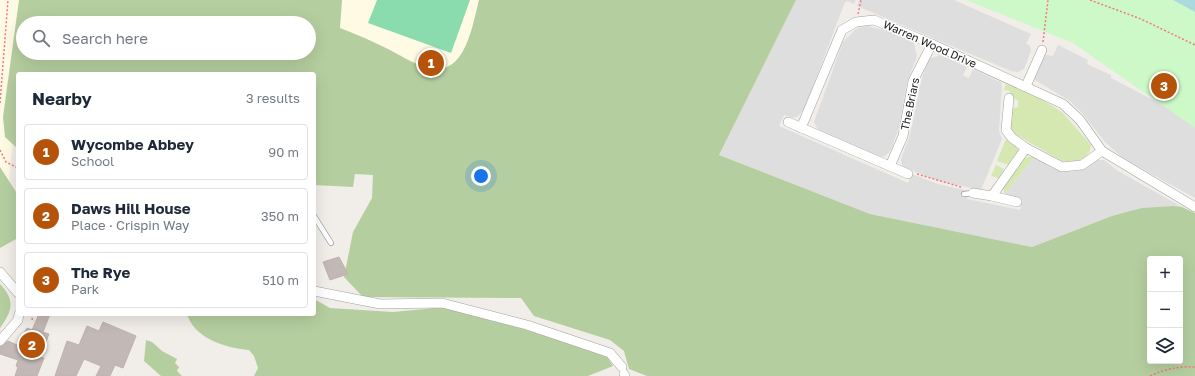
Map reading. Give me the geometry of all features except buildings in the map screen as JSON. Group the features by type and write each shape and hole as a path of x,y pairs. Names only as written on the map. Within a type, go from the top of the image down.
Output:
{"street":[{"name":"Warren Wood Drive","path":"856,22 874,20 932,44 1007,80 1026,86 1063,104 1080,120 1102,151 1195,207"},
{"path":"801,128 842,30 856,22"},
{"name":"The Briars","path":"890,166 903,136 912,81 932,44"},
{"path":"1026,86 1042,50"},
{"path":"1009,98 1006,130 1012,138 1026,148 1062,167 1082,165 1102,151"},
{"path":"788,122 908,174"},
{"path":"992,196 1026,148"},
{"path":"968,193 992,196 1017,202"},
{"path":"0,272 16,291"},
{"path":"316,291 380,304 442,303 527,325 610,353 624,372"},
{"path":"0,341 14,325 18,316"}],"lane":[{"path":"316,219 331,243"}],"path":[{"path":"0,103 5,19 8,0"},
{"path":"856,22 861,0"},
{"path":"1042,50 1048,0"},
{"path":"1090,0 1141,19 1195,45"},
{"path":"0,150 6,162 16,167"},
{"path":"908,174 914,172 939,182 973,190 968,193"},
{"path":"33,316 32,320 34,321"},
{"path":"1150,376 1162,370 1183,366 1195,367"}],"shaded area":[{"path":"0,0 29,0 25,16 16,16 16,60 19,60 18,72 16,72 16,114 7,197 0,202"},
{"path":"300,0 497,0 458,88 329,39 316,22 316,16 312,16"},
{"path":"796,0 856,0 854,4 847,1 845,2 804,110 797,117 792,118 784,115 779,126 908,183 912,174 938,184 969,191 967,199 1020,210 1023,200 1005,194 1034,157 1052,168 1064,172 1079,171 1098,160 1104,160 1118,171 1182,207 1173,206 1083,227 1032,247 870,214 719,155"},
{"path":"859,0 954,0 1031,34 1026,44 1030,46 1031,51 1024,69 1018,72 1011,71 857,6"},
{"path":"866,26 884,30 913,41 917,56 907,82 899,127 891,150 885,156 879,157 818,130 814,122 843,42 856,29"},
{"path":"1058,45 1088,60 1087,64 1111,75 1111,78 1195,122 1195,198 1122,157 1105,142 1083,114 1070,101 1035,80 1034,76 1042,57 1046,55 1053,56"},
{"path":"940,55 967,67 963,75 966,77 969,78 973,69 1002,83 999,131 1002,139 981,190 939,181 905,168 902,165 901,159 910,135 922,77 929,59"}],"green space":[{"path":"19,0 342,0 340,28 376,43 419,65 439,69 449,66 457,59 465,47 479,0 796,0 719,155 870,214 1032,247 1112,216 1142,208 1173,206 1182,207 1195,213 1195,376 647,376 629,369 624,351 610,340 534,316 521,298 363,297 344,277 353,232 372,198 373,175 355,174 353,187 316,185 316,72 16,72 16,147 5,137 3,117 16,22 16,60 316,60 316,16 17,16"},
{"path":"377,0 470,0 451,53 368,23"},
{"path":"966,0 1173,0 1195,12 1195,128 1073,43"},
{"path":"1006,84 1038,97 1062,112 1091,145 1088,154 1077,161 1062,161 1013,133 1009,124 1009,117 1013,108 1018,107 1018,100 1014,99 1009,91 1004,90"},
{"path":"1006,139 1019,150 1009,165 997,161"},
{"path":"1034,157 1005,194 1003,188 1024,159"},
{"path":"996,165 1004,169 999,178 991,176"},
{"path":"0,167 16,192 16,239 0,248"},
{"path":"0,284 8,296 10,306 7,316 0,328"},
{"path":"316,300 330,308 393,312 445,307 501,322 606,355 613,366 588,376 254,376 258,368 254,356 249,350 230,347 212,340 196,329 188,316 316,316"},
{"path":"146,340 152,342 162,351 177,359 175,363 179,367 177,371 182,376 161,376 144,361"}],"water":[{"path":"1173,0 1195,0 1195,12"}],"place":[{"name":"Wycombe Abbey","path":"431,63"},
{"name":"The Rye","path":"1164,86"},
{"name":"Daws Hill House","path":"32,345"}]}
